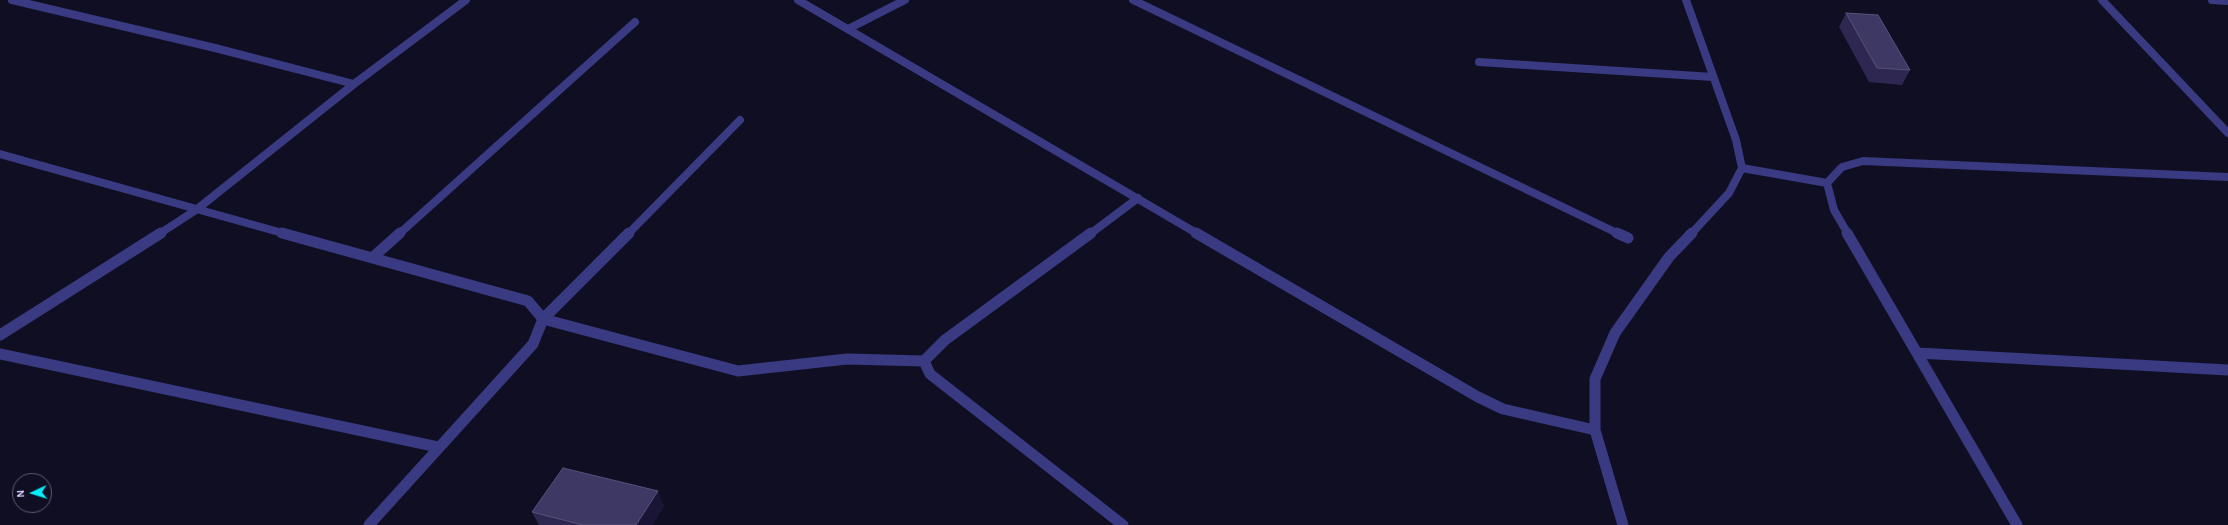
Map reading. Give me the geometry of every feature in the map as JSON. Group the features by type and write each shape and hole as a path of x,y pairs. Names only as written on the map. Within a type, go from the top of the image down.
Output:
{"street":[{"path":"12,0 215,48 354,84"},
{"path":"0,335 196,210 354,84 466,0"},
{"path":"798,0 1478,397 1503,409 1595,430"},
{"path":"848,29 905,0"},
{"path":"1133,0 1628,238"},
{"path":"1623,525 1595,430 1594,379 1616,333 1669,257 1729,193 1742,168 1736,140 1686,0"},
{"path":"2102,0 2228,133"},
{"path":"2212,0 2228,1"},
{"path":"372,258 635,22"},
{"path":"1479,62 1713,77"},
{"path":"369,525 438,447 533,344 543,319 740,120"},
{"path":"0,154 196,210 528,301 543,319 738,370 847,359 924,361 945,340 1138,198"},
{"path":"1827,183 1842,167 1863,161 2228,177"},
{"path":"1742,168 1827,183"},
{"path":"1827,183 1834,210 2017,525"},
{"path":"1918,353 2228,370"},
{"path":"0,354 438,447"},
{"path":"924,361 930,374 1123,525"}],"building":[{"path":"1846,13 1878,15 1910,70 1877,68"},
{"path":"563,468 658,491 636,525 583,525 532,512"}]}
